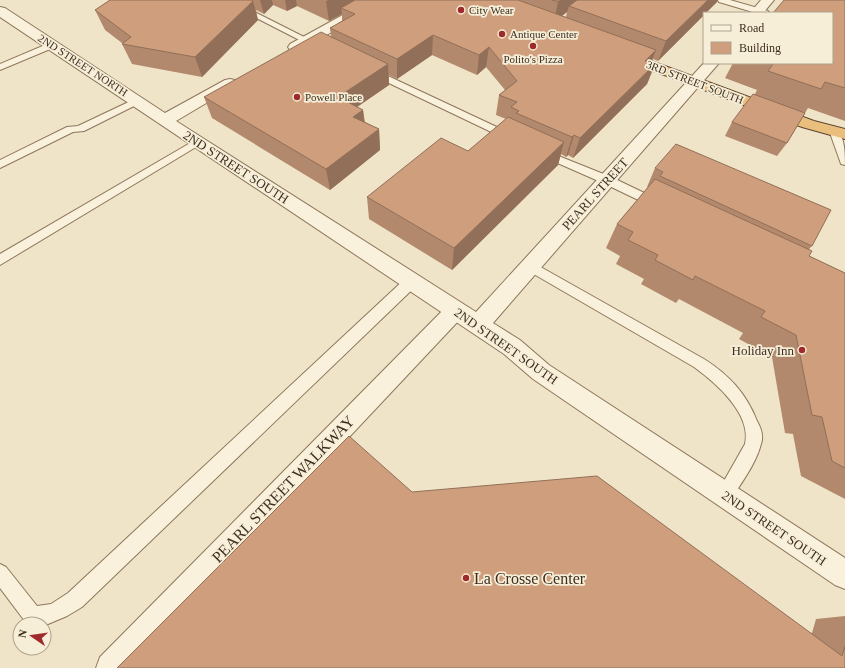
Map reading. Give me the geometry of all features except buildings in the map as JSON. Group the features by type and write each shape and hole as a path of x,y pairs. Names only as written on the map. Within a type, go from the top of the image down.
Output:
{"highway":[{"name":"3RD STREET SOUTH","path":"618,52 808,124 840,134"}],"street":[{"path":"286,52 379,0"},
{"path":"759,12 768,0"},
{"name":"2ND STREET NORTH","path":"0,11 165,120"},
{"name":"PEARL STREET","path":"478,325 711,64"},
{"path":"165,120 245,75"},
{"name":"2ND STREET SOUTH","path":"165,120 512,347 541,372 845,576"},
{"name":"PEARL STREET WALKWAY","path":"111,668 456,310"}],"lane":[{"path":"225,0 330,52"},
{"path":"722,0 759,12"},
{"path":"0,68 52,45"},
{"path":"366,69 517,141"},
{"path":"0,164 71,129 80,129 137,101"},
{"path":"840,134 845,161"},
{"path":"0,260 197,142"},
{"path":"532,148 607,180 666,209"},
{"path":"530,266 699,363 716,374 730,387 743,405 755,433 752,447 724,495"},
{"path":"0,573 32,613 40,615 59,611 75,600 116,563 412,282"}],"place":[{"name":"City Wear","path":"461,10"},
{"name":"Antique Center","path":"502,34"},
{"name":"Polito's Pizza","path":"533,46"},
{"name":"Powell Place","path":"297,97"},
{"name":"Holiday Inn","path":"802,350"},
{"name":"La Crosse Center","path":"466,578"}]}
